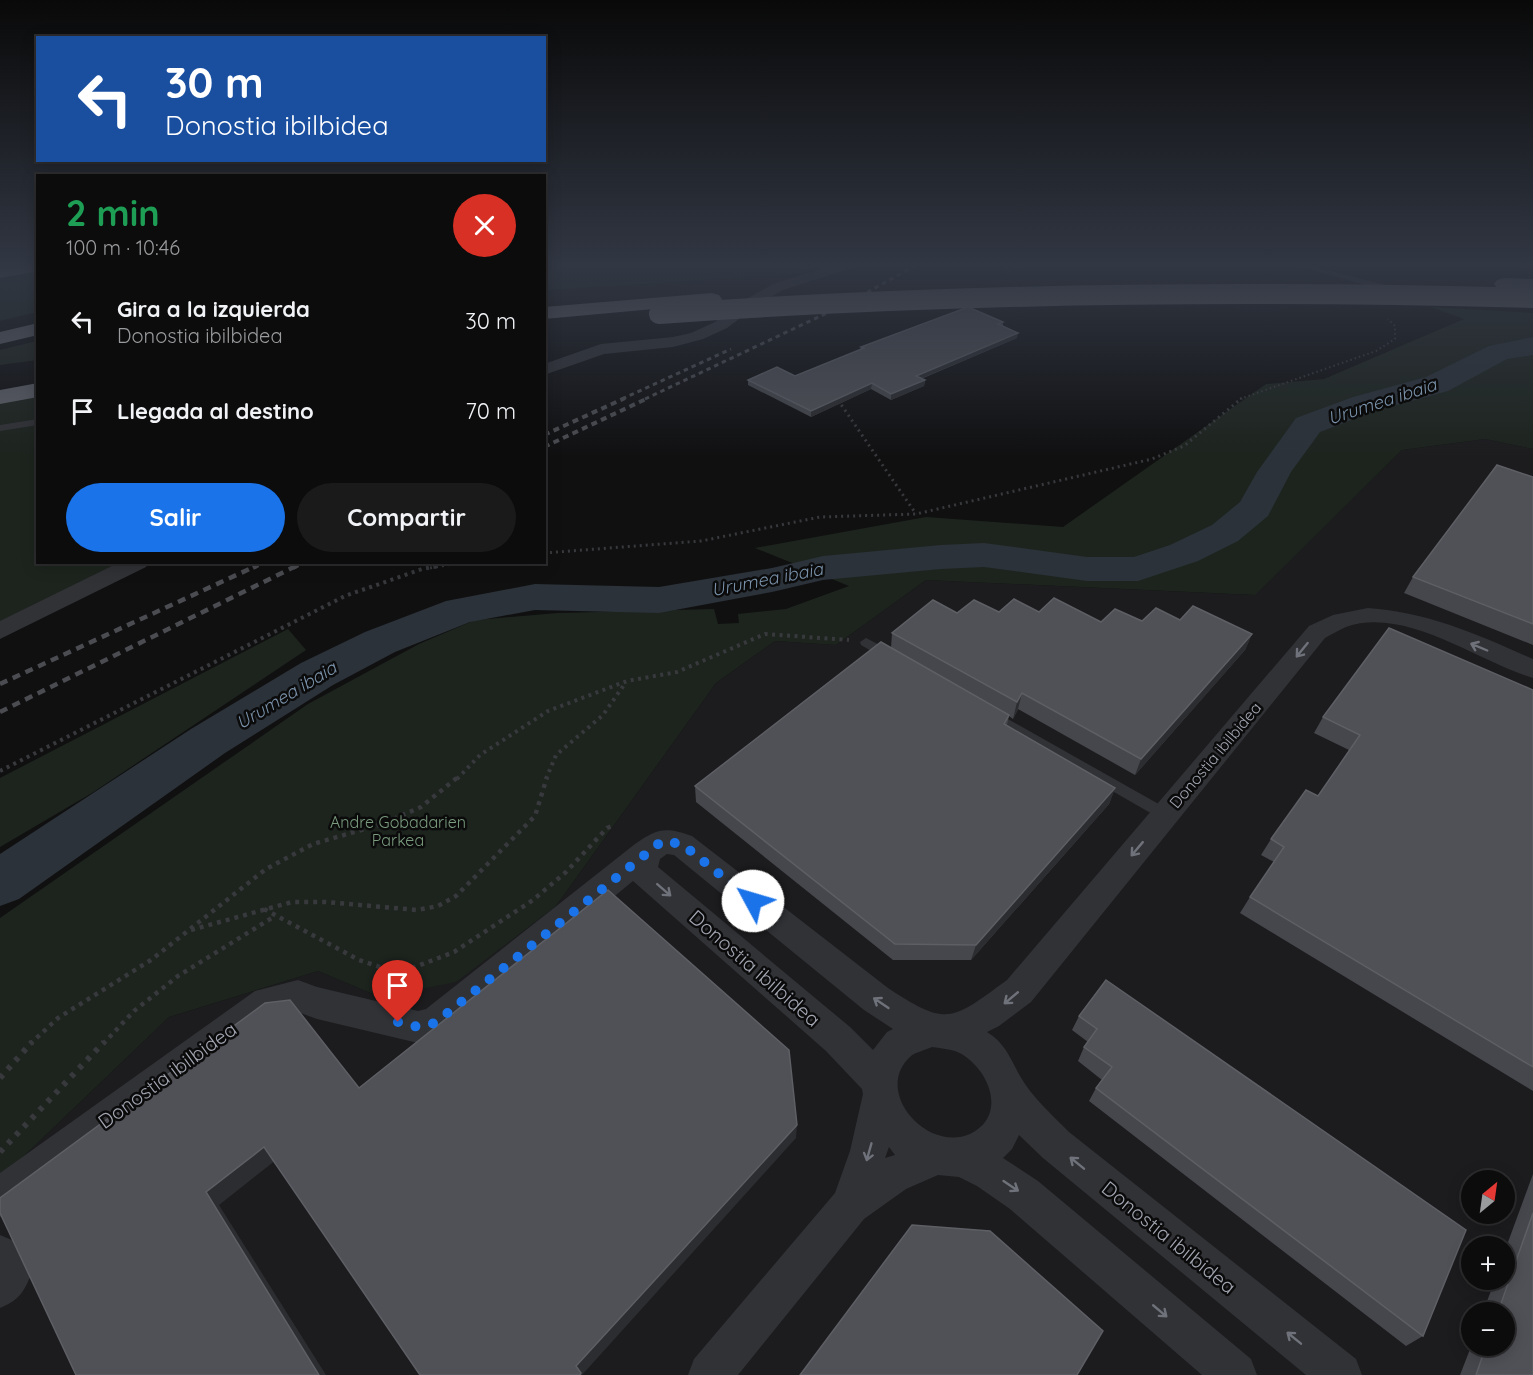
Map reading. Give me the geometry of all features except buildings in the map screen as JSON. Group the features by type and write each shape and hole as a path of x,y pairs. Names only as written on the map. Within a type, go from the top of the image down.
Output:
{"highway":[{"path":"0,338 36,329"},
{"path":"5,380 36,371"},
{"path":"5,380 36,381"},
{"path":"0,397 36,390"}],"street":[{"path":"546,369 601,349 673,342 697,336 714,328"},
{"path":"0,631 134,564"},
{"name":"Donostia ibilbidea","path":"0,1197 267,1002 298,996 317,1003 418,1027 435,1023 662,841 682,844 876,999 903,1017 940,1031 987,1015 1018,991 1317,632 1338,620 1368,616 1406,620 1444,632 1533,669"},
{"name":"Donostia ibilbidea","path":"646,853 642,871 838,1039 880,1089"},
{"path":"710,1375 850,1205 892,1175 948,1157 981,1151 994,1142 1004,1127 1009,1111 1008,1089 1000,1069 986,1052 968,1039 940,1031 918,1033 903,1041 891,1052 882,1067 869,1151 850,1205"},
{"path":"880,1089 886,1116 899,1134 916,1148 991,1173 1023,1195 1236,1375"},
{"name":"Donostia ibilbidea","path":"1008,1089 1029,1118 1056,1145 1340,1375"},
{"path":"0,1255 9,1277 0,1287"}],"lane":[{"path":"0,428 36,422"},
{"path":"866,642 907,666"},
{"path":"979,707 1166,815"}],"path":[{"path":"546,553 701,541 820,517 916,514 1152,459 1184,446 1244,396 1376,351 1395,339 1395,328"},
{"path":"830,395 840,400 916,514"},
{"path":"0,771 345,596 422,569 451,564"},
{"path":"0,1078 29,1045 58,1018 83,1000 151,960 266,868 289,855 337,835 402,817 438,796 480,755 540,716 570,701 627,681 677,672 765,634 866,642"},
{"path":"187,931 263,909 306,901 417,910 447,902 535,816 542,803 549,766 557,753 598,721 612,705 627,681"},
{"path":"263,909 364,963 386,969 409,969 434,963 457,951 538,896 570,868 607,828 615,825"},
{"path":"0,1152 134,1011 178,976 275,916"}],"shaded area":[{"path":"1485,439 1533,449 1533,1375 0,1375 0,1179 169,1017 318,971 380,997 556,906 716,683 775,641 836,645 926,580 1254,595 1402,450"}],"green space":[{"name":"Andre Gobadarien Parkea","path":"1443,328 1533,328 1533,449 1485,439 1402,450 1255,595 926,580 836,645 775,641 716,683 556,906 456,982 380,997 318,971 169,1017 0,1179 0,918 308,704 419,644 475,620 558,613 714,609 718,624 739,623 738,614 786,609 849,586 755,548 926,517 1063,527 1266,384 1324,379"},
{"path":"36,341 36,360 0,365 0,350"},
{"path":"36,396 36,564 118,564 0,623 0,401"},
{"path":"288,629 306,650 92,793 0,847 0,778"}],"waterway":[{"name":"Urumea ibaia","path":"0,883 208,741 317,674 380,642 461,610 535,597 659,600 772,580 823,568 941,557 984,555 1087,569 1138,569 1184,553 1225,533 1255,508 1274,472 1308,425 1364,404 1437,384 1499,352 1533,346"}],"railway":[{"path":"645,399 795,328"},
{"path":"622,399 731,349"},
{"path":"546,434 625,398"},
{"path":"546,446 648,398"},
{"path":"253,568 261,564"},
{"path":"293,568 300,564"},
{"path":"0,684 256,566"},
{"path":"0,712 296,566"}],"route":[{"path":"398,1022 418,1027 435,1023 662,841 682,844 753,901"}]}
